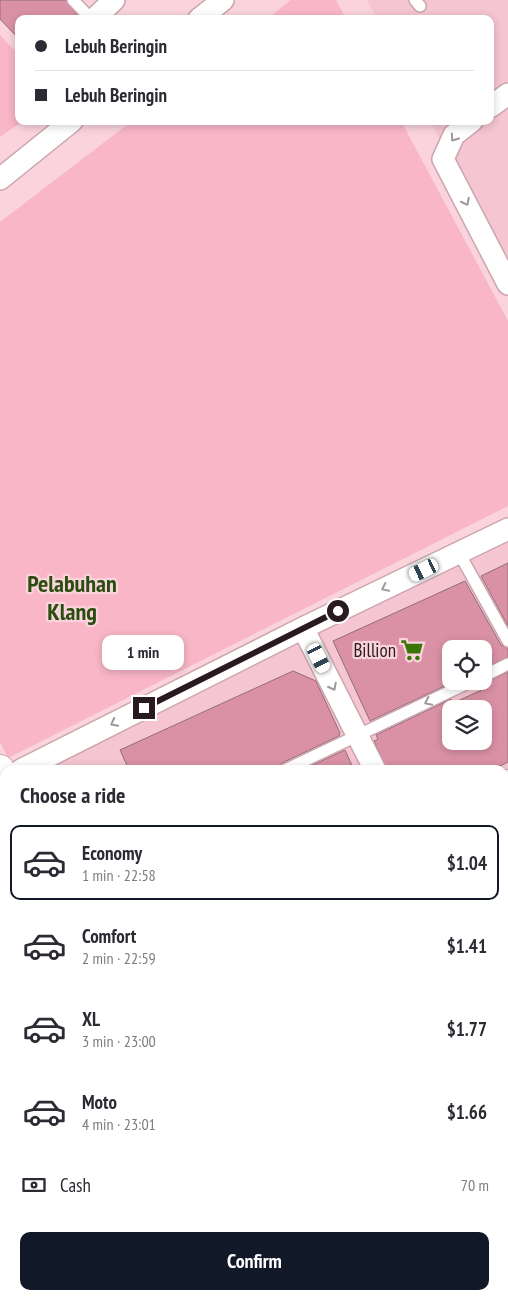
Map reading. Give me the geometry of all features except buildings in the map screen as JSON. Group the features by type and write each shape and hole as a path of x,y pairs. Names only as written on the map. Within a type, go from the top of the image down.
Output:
{"main road":[{"path":"0,937 0,974"}],"street":[{"path":"97,15 114,0"},
{"path":"204,15 223,0"},
{"path":"494,104 508,94"},
{"path":"0,179 67,125"},
{"path":"467,125 454,135 443,159 508,284"},
{"path":"31,765 303,628 508,529"},
{"path":"303,628 373,765"}],"lane":[{"path":"73,0 88,15"},
{"path":"458,553 508,641"},
{"path":"492,672 508,664"},
{"path":"296,765 454,690"}],"shaded area":[{"path":"291,0 336,0 344,15 272,15"},
{"path":"367,0 508,0 508,269 432,125 494,125 494,15 375,15"},
{"path":"0,35 15,51 15,125 17,125 0,137"},
{"path":"127,125 403,125 508,321 508,506 8,758 0,742 0,222"},
{"path":"508,538 508,765 50,765"}],"place":[{"name":"Billion","path":"412,650"}],"district":[{"name":"Pelabuhan Klang","path":"72,597"}],"route":[{"path":"144,708 338,611"}]}
